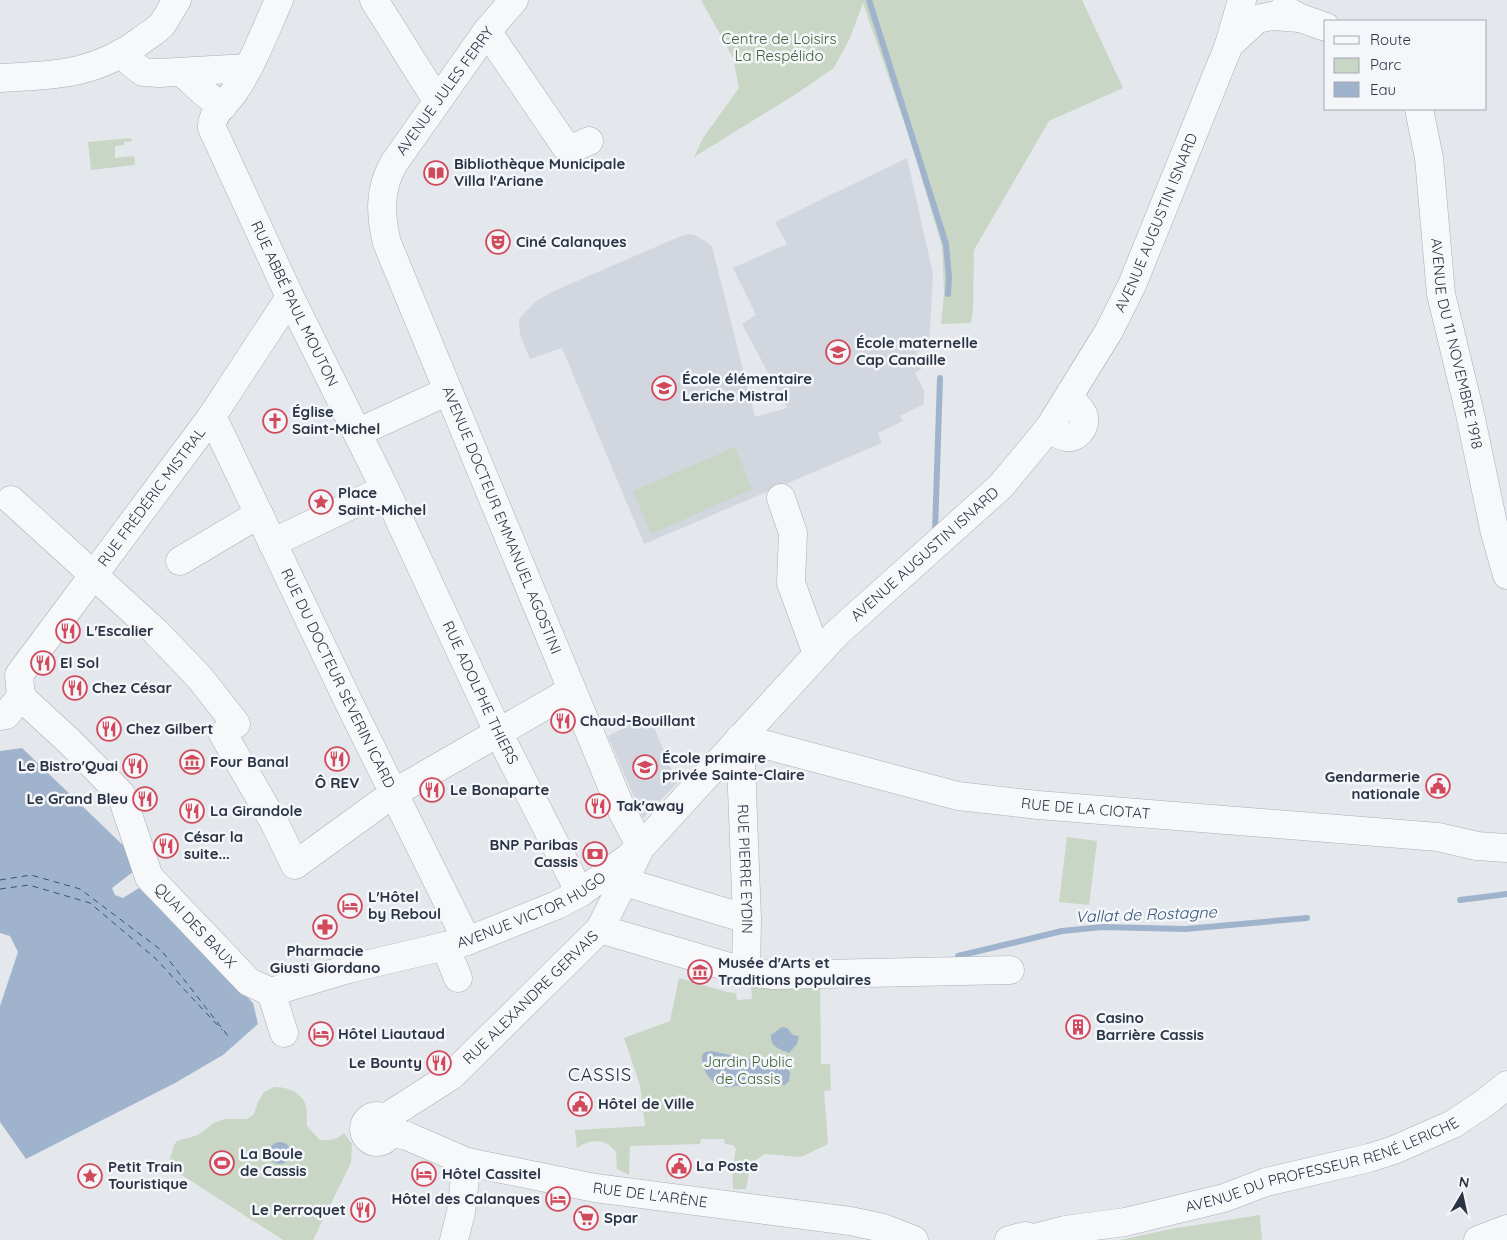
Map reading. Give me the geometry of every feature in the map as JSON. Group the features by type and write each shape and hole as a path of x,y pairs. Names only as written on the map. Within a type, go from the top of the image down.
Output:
{"street":[{"path":"0,78 57,74 100,64 124,53 162,24 176,0"},
{"path":"181,72 196,84 218,111 234,93 248,68 279,0"},
{"path":"374,0 431,91 440,98"},
{"name":"AVENUE JULES FERRY","path":"383,187 394,163 486,31 514,0"},
{"path":"1264,8 1324,26"},
{"name":"AVENUE AUGUSTIN ISNARD","path":"740,738 836,634 1001,486 1049,428 1109,330 1132,285 1229,45 1264,8"},
{"path":"486,31 566,147 572,149 589,141"},
{"path":"124,53 131,63 143,72 248,68"},
{"name":"AVENUE DU 11 NOVEMBRE 1918","path":"1419,110 1429,158 1441,294 1470,414 1495,533 1507,575"},
{"name":"RUE ABBÉ PAUL MOUTON","path":"218,111 212,128 290,297 385,489"},
{"name":"AVENUE DOCTEUR EMMANUEL AGOSTINI","path":"383,187 381,209 383,229 387,243 623,813 640,847"},
{"name":"RUE FRÉDÉRIC MISTRAL","path":"21,697 19,675 92,574 212,416 290,297"},
{"path":"357,434 448,391"},
{"name":"RUE DU DOCTEUR SÉVERIN ICARD","path":"212,416 394,793 456,943 458,978"},
{"path":"272,542 385,489"},
{"name":"RUE ADOLPHE THIERS","path":"385,489 498,732 580,893"},
{"path":"781,498 793,533 791,583 817,654"},
{"path":"11,500 156,632 200,678 230,729 295,865 394,793 572,690"},
{"path":"180,560 259,514"},
{"path":"0,716 6,715 21,697"},
{"name":"QUAI DES BAUX","path":"21,697 122,794 149,877 250,982 270,992"},
{"name":"RUE DE LA CIOTAT","path":"740,738 958,796 1038,805 1396,833 1438,837 1477,846 1507,848"},
{"name":"AVENUE VICTOR HUGO","path":"270,992 348,969 456,943 557,905 580,893 640,847 740,738"},
{"name":"RUE PIERRE EYDIN","path":"740,738 746,972"},
{"name":"RUE DE LA CIOTAT","path":"1438,837 1472,828 1507,828"},
{"name":"RUE ALEXANDRE GERVAIS","path":"388,1125 451,1076 600,929 625,882 640,847"},
{"path":"625,882 746,919"},
{"path":"600,929 746,972 773,976 1010,970"},
{"path":"270,992 284,1033"},
{"name":"AVENUE DU PROFESSEUR RENÉ LERICHE","path":"1027,1239 1059,1231 1125,1222 1224,1198 1266,1182 1369,1158 1394,1150 1453,1124 1507,1085"},
{"name":"RUE DE L'ARÈNE","path":"388,1125 407,1136 467,1162 632,1194 850,1222 883,1228 914,1240"},
{"path":"454,1240 461,1212 467,1162"},
{"name":"AVENUE DU PROFESSEUR RENÉ LERICHE","path":"1086,1240 1125,1222"},
{"path":"1478,1240 1507,1229"}],"shaded area":[{"path":"907,158 933,274 929,347 916,353 922,368 915,373 924,391 924,404 900,416 903,421 878,433 882,443 644,544 562,348 530,359 520,335 519,319 535,302 554,291 681,236 695,235 712,247 755,417 787,408 742,324 756,315 733,268 787,244 775,222"},
{"name":"École primaire privée Sainte-Claire","path":"649,715 677,783 643,818 608,736"}],"green space":[{"name":"Centre de Loisirs La Respélido","path":"701,0 1082,0 1123,88 1049,121 974,250 971,323 941,324 944,293 942,247 912,145 863,3 850,38 834,68 796,94 694,157 703,138 739,88 733,58"},
{"path":"131,138 132,141 124,142 124,145 115,146 115,158 134,156 135,165 91,170 88,142"},
{"path":"735,447 752,489 651,534 633,491"},
{"path":"1067,837 1097,841 1089,905 1059,902"},
{"name":"Jardin Public de Cassis","path":"679,978 736,993 737,1000 752,999 751,984 820,985 821,1064 830,1064 831,1090 824,1091 828,1144 801,1157 765,1154 751,1163 746,1189 733,1189 733,1168 736,1149 733,1145 725,1144 724,1139 701,1139 700,1144 630,1146 629,1175 617,1169 616,1152 608,1144 592,1141 577,1148 575,1130 645,1126 640,1085 624,1038 670,1021"},
{"name":"La Boule de Cassis","path":"274,1087 293,1091 304,1101 307,1111 307,1126 320,1140 332,1140 344,1133 352,1144 351,1163 313,1240 283,1240 168,1166 177,1141 198,1135 214,1123 225,1119 247,1119 254,1114 264,1092","holes":["271,1148 290,1150 290,1157 269,1155"]},
{"path":"1260,1215 1262,1240 1120,1240 1171,1229"}],"water":[{"path":"22,748 130,852 138,868 112,888 115,895 123,898 139,888 253,1003 258,1024 223,1055 175,1083 26,1159 0,1122 0,1006 18,952 10,936 0,933 0,751"},
{"path":"782,1027 787,1028 793,1035 799,1036 797,1044 789,1053 776,1047 771,1039 771,1035"},
{"path":"712,1051 758,1061 768,1066 770,1061 785,1067 790,1072 789,1081 785,1085 728,1087 716,1084 707,1074 702,1062 702,1055 705,1052"},
{"path":"280,1142 288,1145 291,1153 288,1161 280,1164 272,1161 269,1153 272,1145"}],"waterway":[{"path":"869,0 946,244 949,277 948,294"},
{"path":"935,532 940,378"},
{"name":"Vallat de Rostagne","path":"1460,900 1507,894"},
{"name":"Vallat de Rostagne","path":"958,956 1062,931 1102,927 1185,929 1307,918"}],"ferry route":[{"path":"0,880 31,875 80,889 161,950 228,1036"},
{"path":"0,889 29,885 90,903 155,958 222,1030"}],"place":[{"name":"Bibliothèque Municipale Villa l'Ariane","path":"436,173"},
{"name":"Ciné Calanques","path":"498,242"},
{"name":"École maternelle Cap Canaille","path":"838,352"},
{"name":"École élémentaire Leriche Mistral","path":"664,388"},
{"name":"Église Saint-Michel","path":"275,421"},
{"name":"Place Saint-Michel","path":"321,502"},
{"name":"L'Escalier","path":"68,631"},
{"name":"El Sol","path":"43,663"},
{"name":"Chez César","path":"75,688"},
{"name":"Chaud-Bouillant","path":"563,721"},
{"name":"Chez Gilbert","path":"109,729"},
{"name":"Ô REV","path":"337,759"},
{"name":"Four Banal","path":"192,762"},
{"name":"Le Bistro'Quai","path":"135,766"},
{"name":"École primaire privée Sainte-Claire","path":"645,767"},
{"name":"Gendarmerie nationale","path":"1438,786"},
{"name":"Le Bonaparte","path":"432,790"},
{"name":"Le Grand Bleu","path":"145,799"},
{"name":"Tak'away","path":"598,806"},
{"name":"La Girandole","path":"192,811"},
{"name":"César la suite...","path":"166,846"},
{"name":"BNP Paribas Cassis","path":"595,854"},
{"name":"L'Hôtel by Reboul","path":"350,906"},
{"name":"Pharmacie Giusti Giordano","path":"325,927"},
{"name":"Musée d'Arts et Traditions populaires","path":"700,972"},
{"name":"Casino Barrière Cassis","path":"1078,1027"},
{"name":"Hôtel Liautaud","path":"321,1034"},
{"name":"Le Bounty","path":"439,1063"},
{"name":"Hôtel de Ville","path":"580,1104"},
{"name":"La Boule de Cassis","path":"222,1163"},
{"name":"La Poste","path":"679,1166"},
{"name":"Hôtel Cassitel","path":"424,1174"},
{"name":"Petit Train Touristique","path":"90,1176"},
{"name":"Hôtel des Calanques","path":"558,1199"},
{"name":"Le Perroquet","path":"363,1210"},
{"name":"Spar","path":"586,1218"}],"district":[{"name":"CASSIS","path":"600,1075"}]}
